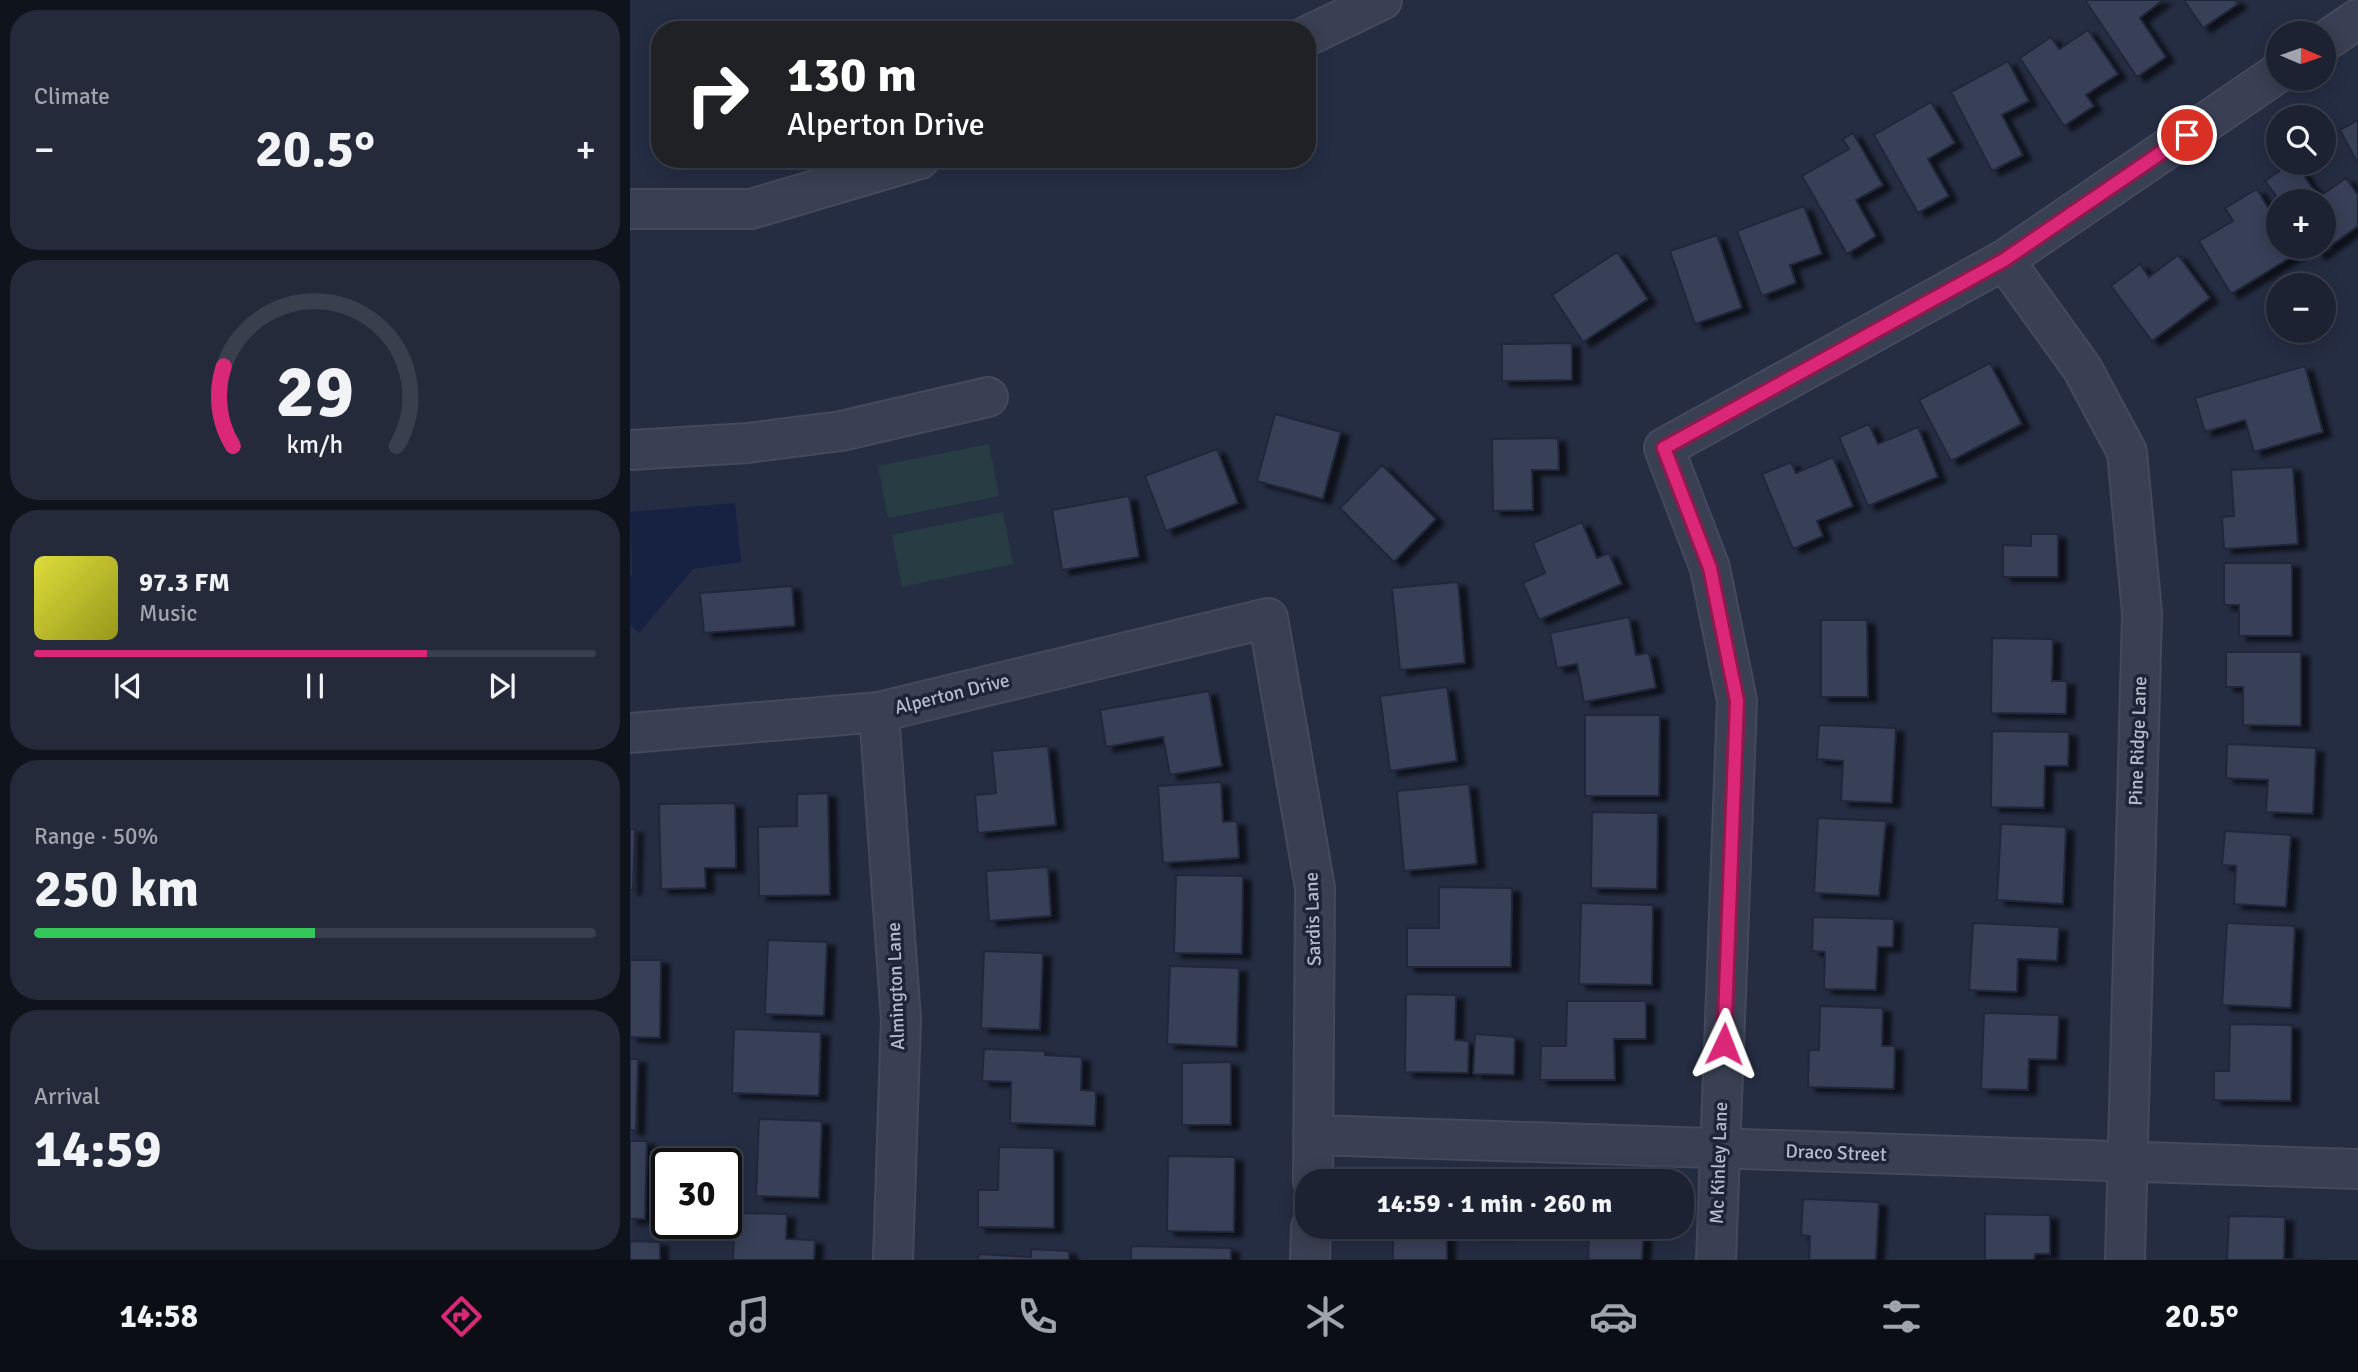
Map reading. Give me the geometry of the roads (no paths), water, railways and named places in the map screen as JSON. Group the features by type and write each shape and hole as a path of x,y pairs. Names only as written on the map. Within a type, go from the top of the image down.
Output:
{"street":[{"path":"1316,31 1362,4"},
{"path":"2336,34 2358,19"},
{"path":"2004,260 2266,81"},
{"path":"630,209 751,209 890,168"},
{"name":"Mc Kinley Lane","path":"1716,1260 1737,701 1710,568 1664,448 2004,260"},
{"name":"Pine Ridge Lane","path":"2004,260 2082,368 2127,453 2142,613 2124,1260"},
{"path":"630,450 748,443 841,431 988,397"},
{"name":"Alperton Drive","path":"630,733 880,712 1268,618"},
{"name":"Sardis Lane","path":"1268,618 1315,888 1313,1169"},
{"name":"Almington Lane","path":"880,712 901,1019 893,1260"},
{"name":"Draco Street","path":"1314,1135 2127,1163 2358,1168"},
{"path":"1310,1260 1311,1239"}],"water":[{"path":"735,503 741,562 693,569 639,633 630,625 630,512"}]}
